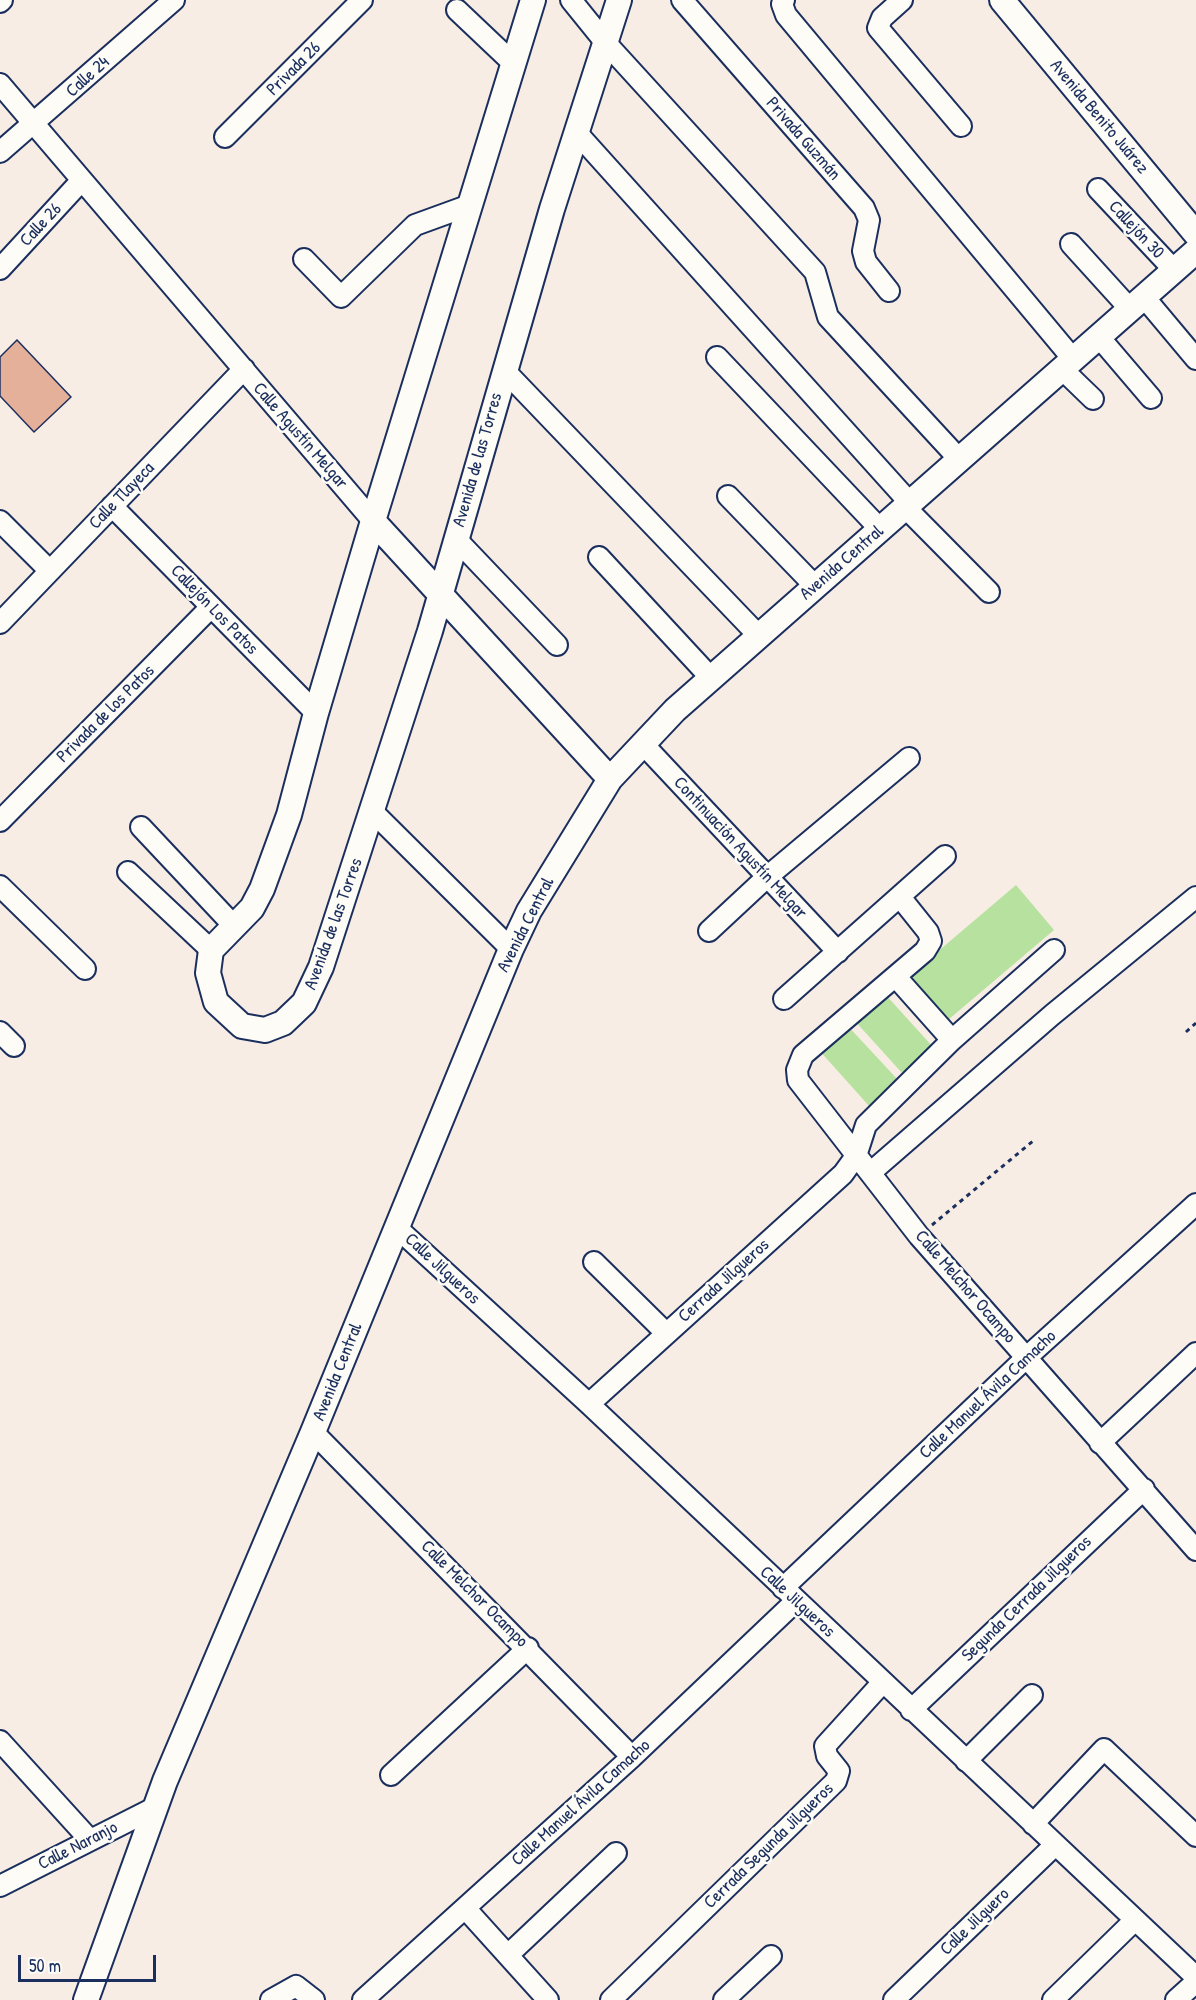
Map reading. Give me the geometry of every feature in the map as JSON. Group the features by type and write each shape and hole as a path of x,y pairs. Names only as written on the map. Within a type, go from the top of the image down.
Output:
{"main road":[{"path":"211,951 252,908 262,889 289,815 316,713 373,521 533,0"},
{"name":"Avenida de las Torres","path":"211,951 208,973 216,1002 242,1026 265,1030 283,1023 304,1003 321,967 373,812 440,595 504,370 619,0"},
{"name":"Avenida Benito Juárez","path":"1002,0 1196,234"},
{"name":"Avenida Central","path":"82,1997 128,1888 156,1807 511,949 529,911 610,779 675,710 1196,251"},
{"name":"Calle Agustín Melgar","path":"373,521 610,779"}],"street":[{"name":"Calle 24","path":"0,152 174,0"},
{"name":"Privada 26","path":"225,137 362,0"},
{"path":"571,0 605,42 815,272 828,317 960,460"},
{"name":"Privada Guzmán","path":"682,0 864,208 869,220 863,250 866,262 889,291"},
{"path":"784,0 782,4 786,15 1068,364 1093,399"},
{"path":"902,0 882,18 878,28 961,126"},
{"path":"456,10 514,64"},
{"name":"Calle Agustín Melgar","path":"0,84 373,521"},
{"path":"577,133 988,592"},
{"name":"Calle 26","path":"0,269 82,180"},
{"name":"Callejón 30","path":"1098,189 1173,270"},
{"path":"304,259 341,297 415,225 470,205"},
{"path":"1071,244 1196,359"},
{"path":"1099,337 1150,398"},
{"path":"717,357 880,529"},
{"name":"Calle Tlayeca","path":"0,623 244,369"},
{"path":"504,370 759,636"},
{"path":"728,496 815,586"},
{"name":"Callejón Los Patos","path":"112,506 316,713"},
{"path":"0,521 50,570"},
{"path":"456,539 557,645"},
{"path":"599,557 711,678"},
{"name":"Privada de los Patos","path":"0,821 211,607"},
{"name":"Continuación Agustín Melgar","path":"643,744 838,952"},
{"path":"709,931 767,877 909,758"},
{"path":"373,812 511,949"},
{"path":"141,827 234,926"},
{"path":"784,999 945,856"},
{"path":"128,872 211,951"},
{"path":"0,886 85,969"},
{"name":"Calle Melchor Ocampo","path":"900,897 928,932 931,941 926,951 802,1055 797,1070 798,1080 919,1236 1100,1443 1194,1544"},
{"path":"870,1173 1052,1015 1195,900"},
{"path":"856,1156 866,1125 952,1040 1054,950"},
{"path":"896,976 952,1040"},
{"path":"0,1032 14,1046"},
{"name":"Cerrada Jilgueros","path":"589,1404 843,1174 856,1156"},
{"name":"Calle Manuel Ávila Camacho","path":"363,2000 632,1757 789,1594 1027,1357 1196,1204"},
{"name":"Calle Jilgueros","path":"396,1227 589,1404 1196,1977"},
{"path":"594,1262 666,1334"},
{"path":"1100,1443 1196,1353"},
{"name":"Calle Melchor Ocampo","path":"313,1432 528,1648 632,1757"},
{"name":"Segunda Cerrada Jilgueros","path":"911,1710 1144,1489"},
{"path":"391,1774 528,1648"},
{"name":"Cerrada Segunda Jilgueros","path":"611,2000 836,1781 839,1771 828,1756 825,1746 883,1682"},
{"path":"966,1761 1032,1695"},
{"path":"0,1743 90,1840"},
{"path":"1033,1824 1104,1749 1196,1836"},
{"name":"Calle Naranjo","path":"0,1886 156,1807"},
{"name":"Calle Jilguero","path":"894,2000 1055,1845"},
{"path":"508,1955 616,1853"},
{"path":"465,1908 548,2000"},
{"path":"1053,2000 1136,1920"},
{"path":"724,2000 771,1956"},
{"path":"1176,2000 1196,1982"},
{"path":"271,2000 296,1986 314,2000"}],"path":[{"path":"1186,1032 1196,1023"},
{"path":"919,1236 1033,1140"}],"green space":[{"path":"1016,885 1054,930 948,1020 909,976"},
{"path":"884,993 933,1047 903,1074 854,1020"},
{"path":"846,1024 899,1081 870,1107 818,1049"}],"building":[{"path":"17,340 71,397 34,432 0,396 0,357"}]}
